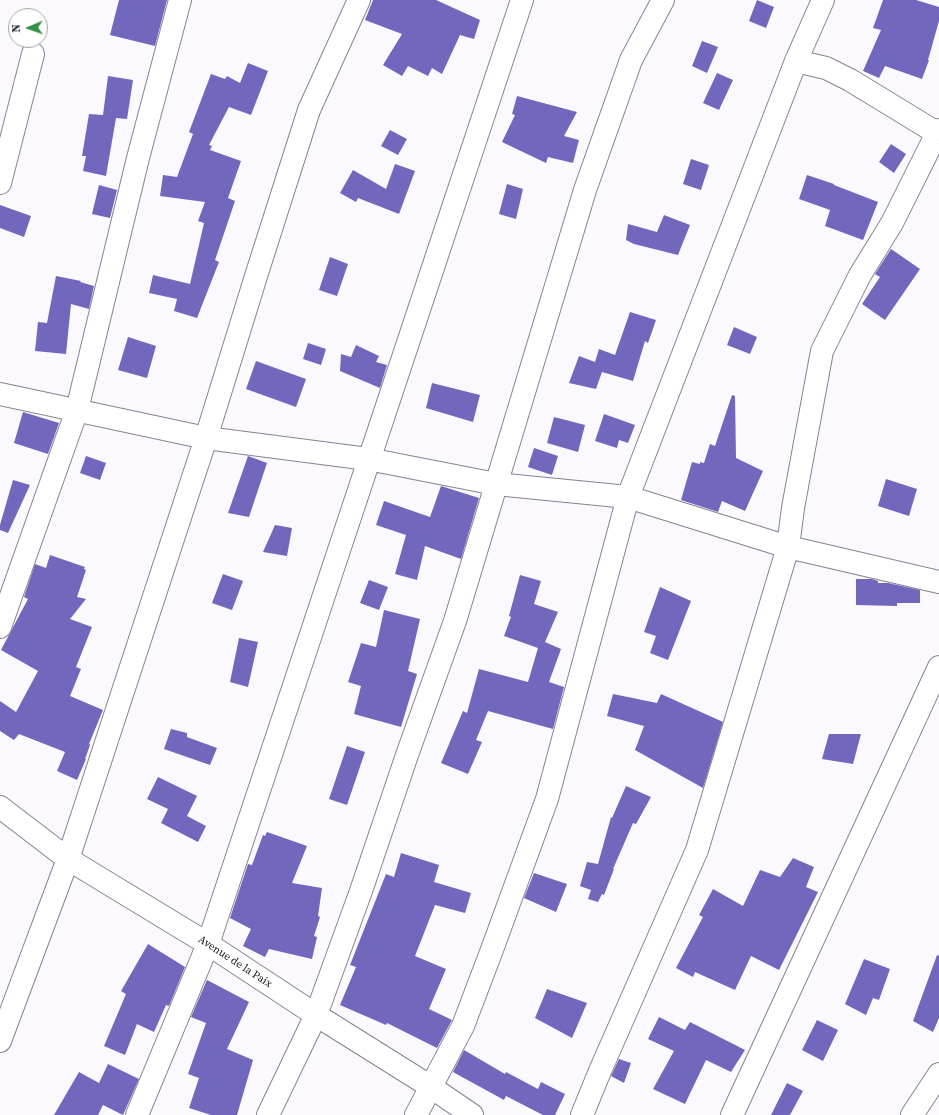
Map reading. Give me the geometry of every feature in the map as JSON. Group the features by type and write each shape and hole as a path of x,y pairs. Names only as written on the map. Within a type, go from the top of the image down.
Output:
{"street":[{"path":"0,627 77,410 138,158 180,0"},
{"path":"0,1041 68,860 206,438 256,273 309,110 359,0"},
{"path":"137,1115 208,944 368,459 522,0"},
{"path":"268,1115 316,1015 361,891 407,755 455,621 588,183 631,60 663,0"},
{"path":"416,1115 463,1026 493,948 547,799 628,497 796,61 823,0"},
{"path":"0,183 33,54"},
{"path":"582,1115 697,850 788,547 793,508 822,351 860,275 892,223 938,132 850,80 826,68 796,61"},
{"path":"0,394 206,438 368,459 496,484 628,497 788,547 939,582"},
{"path":"732,1115 939,667"},
{"name":"Avenue de la Paix","path":"0,807 68,860 208,944 316,1015 431,1087 472,1115"},
{"path":"912,1115 939,1074"}],"building":[{"path":"119,0 167,0 155,46 110,35"},
{"path":"373,0 436,0 480,20 474,39 460,35 442,74 432,68 428,76 408,66 402,76 383,65 402,34 365,20"},
{"path":"757,0 774,7 766,28 749,21"},
{"path":"883,0 916,0 939,7 939,21 929,60 922,79 885,66 879,78 863,71 881,30 873,28"},
{"path":"702,41 718,47 707,73 692,66"},
{"path":"248,63 268,71 251,115 229,107 209,145 212,146 210,150 241,161 228,198 235,201 215,260 219,262 197,318 174,311 177,299 149,293 153,275 190,284 204,223 198,221 205,202 160,196 163,175 177,177 193,134 189,132 211,74 225,79 227,76 240,83"},
{"path":"717,73 733,80 719,110 703,103"},
{"path":"108,76 133,80 127,119 116,118 106,176 83,171 86,156 82,156 89,114 103,115"},
{"path":"517,96 577,112 564,136 579,140 573,163 548,157 546,163 502,142 515,115 512,114"},
{"path":"390,130 407,139 398,155 381,146"},
{"path":"891,144 906,154 894,173 879,162"},
{"path":"691,159 709,165 701,190 683,184"},
{"path":"395,164 415,171 399,214 358,198 356,202 340,193 353,170 386,189"},
{"path":"807,175 878,202 863,240 825,226 830,210 799,199"},
{"path":"507,184 523,189 516,219 499,214"},
{"path":"99,185 117,190 110,218 92,214"},
{"path":"0,205 31,216 24,237 0,228"},
{"path":"664,215 690,225 678,255 634,244 626,240 628,224 657,232"},
{"path":"891,249 920,269 885,320 862,304 880,277 875,274"},
{"path":"330,257 348,264 337,296 319,290"},
{"path":"56,276 81,281 80,282 94,286 89,309 71,304 66,354 35,351 38,322 47,323"},
{"path":"630,312 656,320 648,343 645,341 633,381 602,372 596,389 569,383 579,356 595,362 599,349 615,355"},
{"path":"734,327 757,337 750,354 727,345"},
{"path":"128,337 156,346 147,378 118,370"},
{"path":"308,343 326,349 321,365 303,359"},
{"path":"356,345 379,356 376,362 387,365 380,388 340,371 341,354 351,357"},
{"path":"256,361 306,379 296,407 246,389"},
{"path":"432,383 480,395 473,422 426,408"},
{"path":"732,395 735,396 736,458 763,471 745,511 722,501 718,512 681,500 692,462 700,464 700,462 704,463 710,444 715,446"},
{"path":"23,412 59,423 48,454 14,443"},
{"path":"604,414 635,425 628,443 619,440 617,448 595,441"},
{"path":"554,417 585,425 578,452 547,443"},
{"path":"534,448 558,456 552,475 528,467"},
{"path":"86,456 106,463 100,480 80,473"},
{"path":"248,456 267,463 249,517 228,513"},
{"path":"886,479 917,489 909,516 878,506"},
{"path":"13,480 30,485 8,533 0,530 0,525"},
{"path":"441,486 479,498 461,559 425,546 417,580 395,574 406,535 376,525 384,501 430,517"},
{"path":"275,525 292,528 287,556 263,552"},
{"path":"50,555 85,567 84,569 86,570 77,597 86,599 70,619 92,627 76,667 81,669 70,696 103,710 89,744 86,759 77,780 57,771 65,752 19,734 14,740 0,731 0,701 16,712 38,671 1,650 28,599 24,597 35,564 46,568"},
{"path":"223,574 243,581 232,610 212,603"},
{"path":"520,575 541,581 534,604 558,612 545,642 561,649 549,682 564,687 553,729 488,711 476,740 482,742 468,774 441,763 463,711 467,713 479,669 528,682 538,648 504,636 511,617 509,616"},
{"path":"856,579 872,579 878,581 878,583 888,583 920,590 920,603 897,603 897,606 856,605"},
{"path":"369,580 388,587 379,610 360,603"},
{"path":"660,587 691,601 668,660 650,653 656,636 644,632"},
{"path":"384,610 420,619 408,671 417,674 401,727 354,714 361,686 348,682 361,643 376,647"},
{"path":"239,638 258,642 248,687 230,682"},
{"path":"613,694 657,703 661,694 723,722 703,788 635,750 644,726 607,716"},
{"path":"171,729 187,733 187,737 217,748 210,765 164,749"},
{"path":"829,734 861,734 853,764 822,759"},
{"path":"347,746 365,752 347,805 329,799"},
{"path":"158,777 197,796 187,816 206,826 198,842 161,823 168,809 147,799"},
{"path":"626,786 651,797 636,824 633,823 613,869 604,895 602,894 598,902 588,899 591,890 580,886 587,862 598,864 611,817 612,818"},
{"path":"267,832 307,846 292,883 322,888 318,916 320,917 314,936 317,937 312,959 269,949 265,957 243,946 251,929 230,918 248,864 252,865 263,835 265,836"},
{"path":"401,853 439,865 434,882 471,893 465,913 435,905 415,956 446,969 429,1009 452,1020 437,1048 387,1023 386,1025 340,1005 356,967 350,965 386,874 394,877"},
{"path":"793,858 814,867 806,887 818,892 779,970 751,956 735,990 695,972 693,977 676,968 703,917 699,915 713,889 743,906 760,870 780,877"},
{"path":"534,873 567,884 556,912 524,898"},
{"path":"148,944 185,967 169,1006 166,1005 154,1032 137,1024 125,1055 104,1046 126,994 121,991"},
{"path":"937,955 939,956 939,1018 933,1032 913,1021"},
{"path":"864,959 890,969 879,1000 873,998 866,1015 845,1004"},
{"path":"207,980 249,1002 227,1049 253,1060 237,1115 211,1115 189,1108 199,1078 188,1074 206,1023 191,1017"},
{"path":"547,989 587,1003 572,1038 535,1018"},
{"path":"659,1017 685,1030 690,1022 745,1050 731,1072 706,1060 685,1104 653,1089 674,1051 648,1039"},
{"path":"817,1020 838,1030 823,1061 802,1050"},
{"path":"464,1050 505,1074 506,1072 538,1089 541,1082 565,1094 555,1115 543,1115 506,1096 504,1100 453,1072"},
{"path":"619,1059 631,1063 624,1083 611,1076"},
{"path":"108,1064 139,1079 123,1115 103,1105 98,1115 54,1115 79,1072 99,1083"},
{"path":"787,1083 803,1091 790,1115 771,1115"}]}
